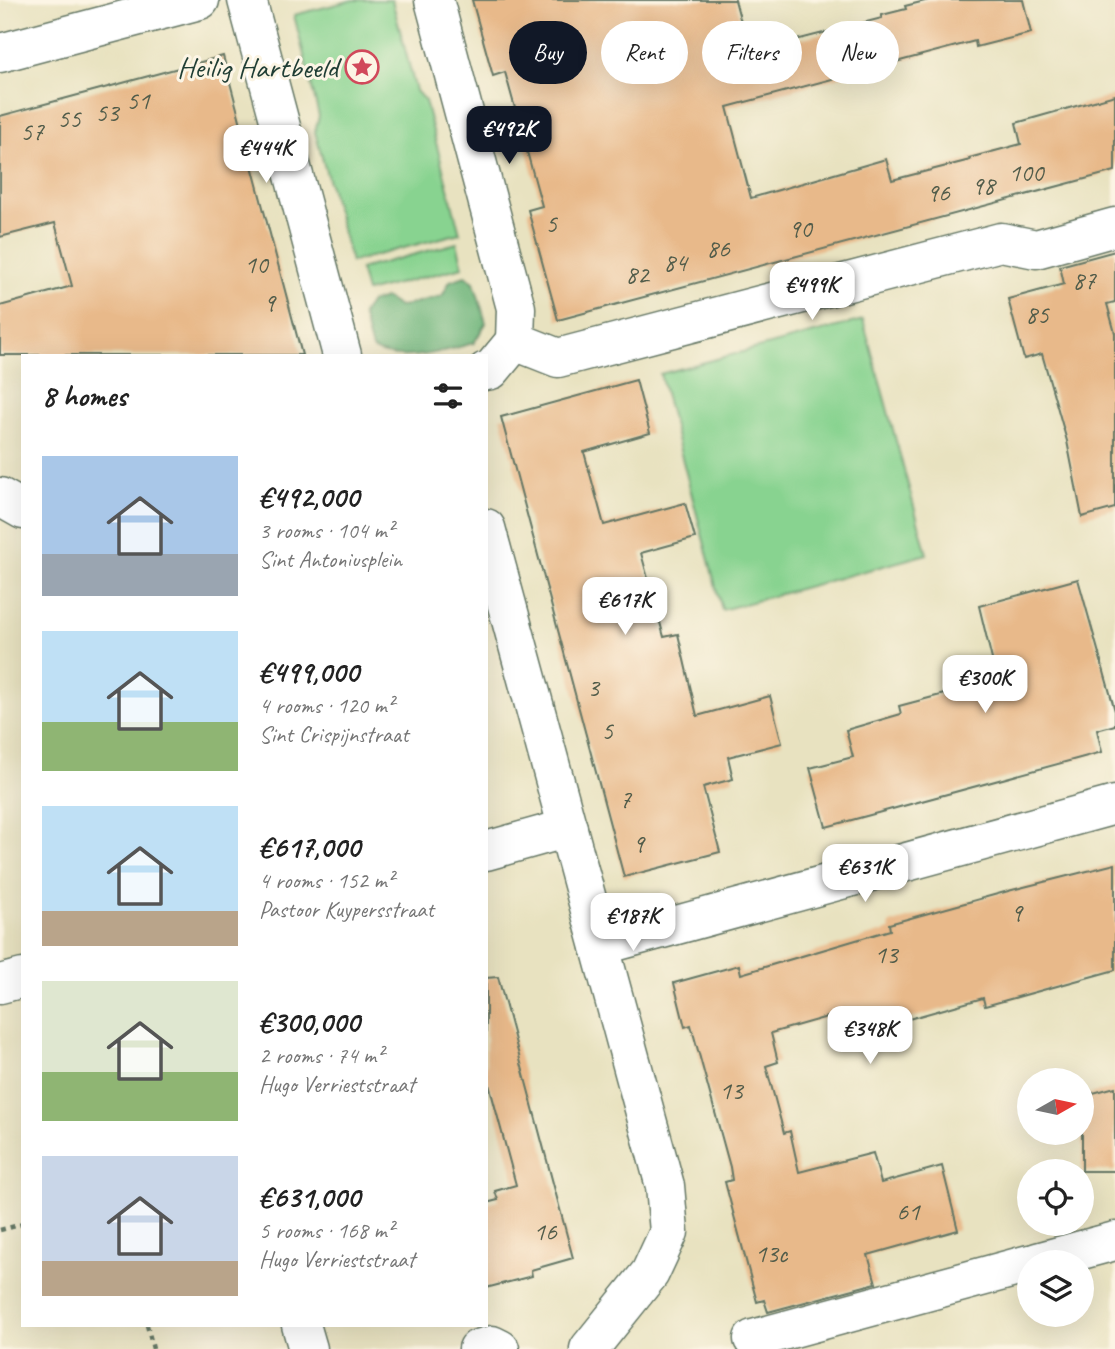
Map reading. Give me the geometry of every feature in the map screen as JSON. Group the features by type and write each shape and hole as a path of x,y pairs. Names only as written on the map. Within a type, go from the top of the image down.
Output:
{"street":[{"path":"0,53 200,0"},
{"path":"247,0 342,354"},
{"path":"434,0 516,308 515,341 488,371"},
{"path":"515,341 558,358 1001,243 1036,249 1115,227"},
{"path":"0,497 21,509"},
{"path":"488,535 665,1186 668,1232 650,1273 589,1349"},
{"path":"600,946 1115,805"},
{"path":"488,850 568,828"},
{"path":"0,984 21,979"},
{"path":"1082,1250 1115,1241"},
{"path":"753,1339 1017,1267"},
{"path":"302,1327 308,1349"},
{"path":"478,1349 492,1345 500,1349"}],"path":[{"path":"0,1230 21,1225"},
{"path":"148,1327 153,1349"}],"green space":[{"path":"353,0 392,0 416,91 425,101 460,233 351,262 315,132 319,116 294,15"},
{"path":"457,243 463,267 366,292 360,269"},
{"path":"465,276 474,282 486,323 474,343 429,354 383,354 372,349 362,314 371,302 385,298 399,307 442,296 450,281"},
{"path":"863,320 927,554 722,610 660,374"}],"building":[{"path":"472,0 735,0 741,21 702,21 702,84 802,84 802,38 816,35 816,83 727,107 751,198 886,159 892,180 970,160 969,158 1021,144 1016,123 1115,95 1115,171 558,320 528,210 542,206 505,72 493,76"},
{"path":"929,0 1023,0 1031,33 976,47 975,41 899,61 899,21 870,21 906,9 905,6"},
{"path":"223,56 302,354 0,355 0,306 72,286 55,223 0,237 0,116"},
{"path":"1115,251 1115,302 1107,304 1115,333 1115,508 1082,517 1067,441 1042,354 1024,359 1008,299 1064,284 1060,266"},
{"path":"636,380 650,433 584,452 604,525 685,503 695,538 641,553 664,637 678,634 697,716 770,696 782,743 728,757 733,779 703,787 720,852 624,877 501,417"},
{"path":"1078,579 1115,711 1115,725 1097,730 1102,752 826,827 810,768 853,757 846,730 901,714 899,706 997,680 979,606"},
{"path":"1115,864 1115,970 985,1006 983,998 884,1026 886,1032 849,1042 841,1013 771,1033 778,1062 766,1066 784,1133 790,1131 799,1172 873,1153 881,1183 942,1166 958,1230 868,1255 876,1283 768,1312 764,1300 757,1302 725,1182 732,1180 730,1167 691,1025 685,1027 674,983 739,965 741,974 890,930 889,924"},
{"path":"498,977 573,1258 531,1270 532,1276 488,1287 488,1202 498,1200 495,1191 516,1185 488,1080 488,978"},
{"path":"1115,1087 1115,1171 1094,1171 1094,1159 1082,1159 1082,1145 1094,1145 1094,1093"}],"place":[{"name":"Heilig Hartbeeld","path":"362,67"}]}
